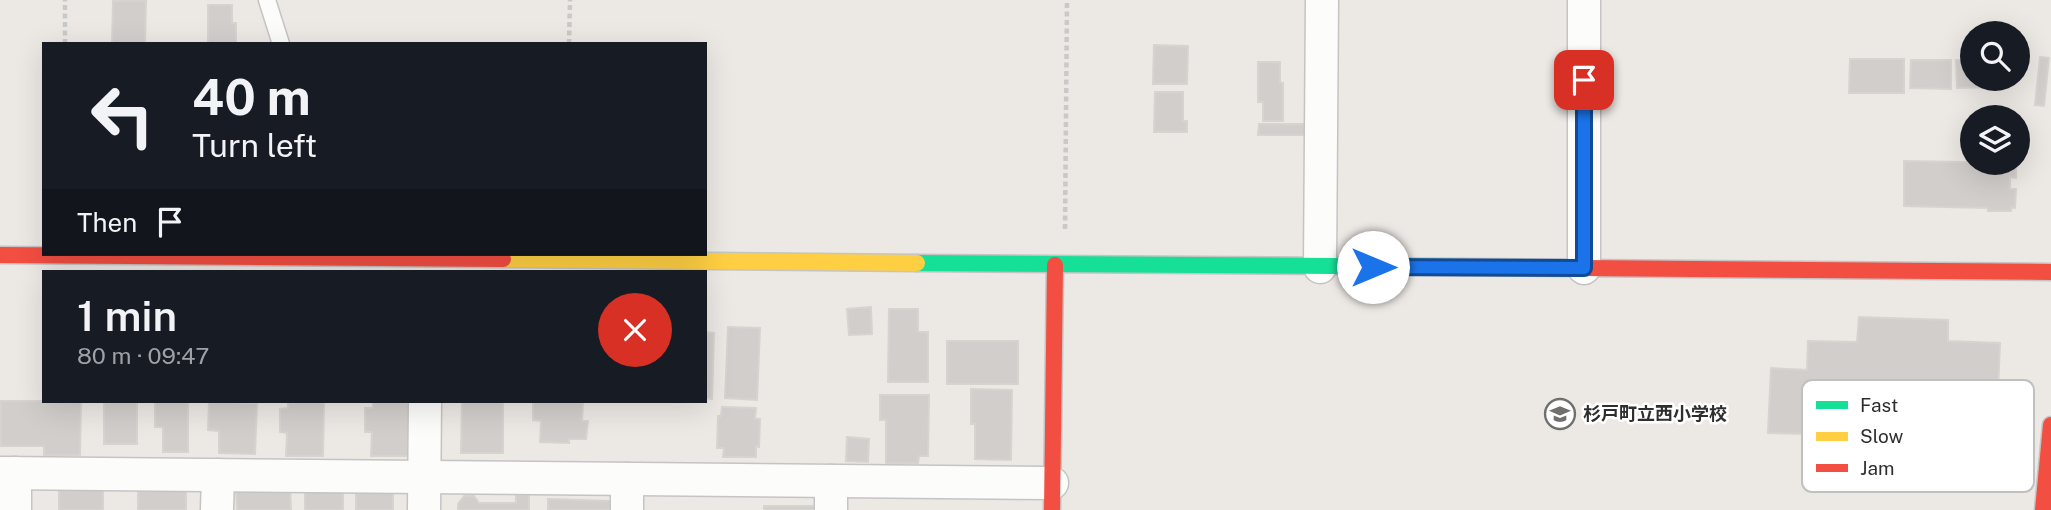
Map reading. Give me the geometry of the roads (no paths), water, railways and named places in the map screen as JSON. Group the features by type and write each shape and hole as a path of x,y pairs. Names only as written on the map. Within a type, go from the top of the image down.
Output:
{"street":[{"path":"1320,267 1322,0"},
{"path":"1584,0 1584,268"},
{"path":"0,255 42,255"},
{"path":"339,256 426,265 1060,265 2051,272"},
{"path":"15,510 8,473 627,479 831,495 1052,496 1060,265"},
{"path":"424,510 425,403"},
{"path":"2043,510 2051,425"},
{"path":"218,475 218,510"},
{"path":"627,479 627,510"}],"lane":[{"path":"267,0 280,42"}],"place":[{"name":"杉戸町立西小学校","path":"1560,414"}]}
